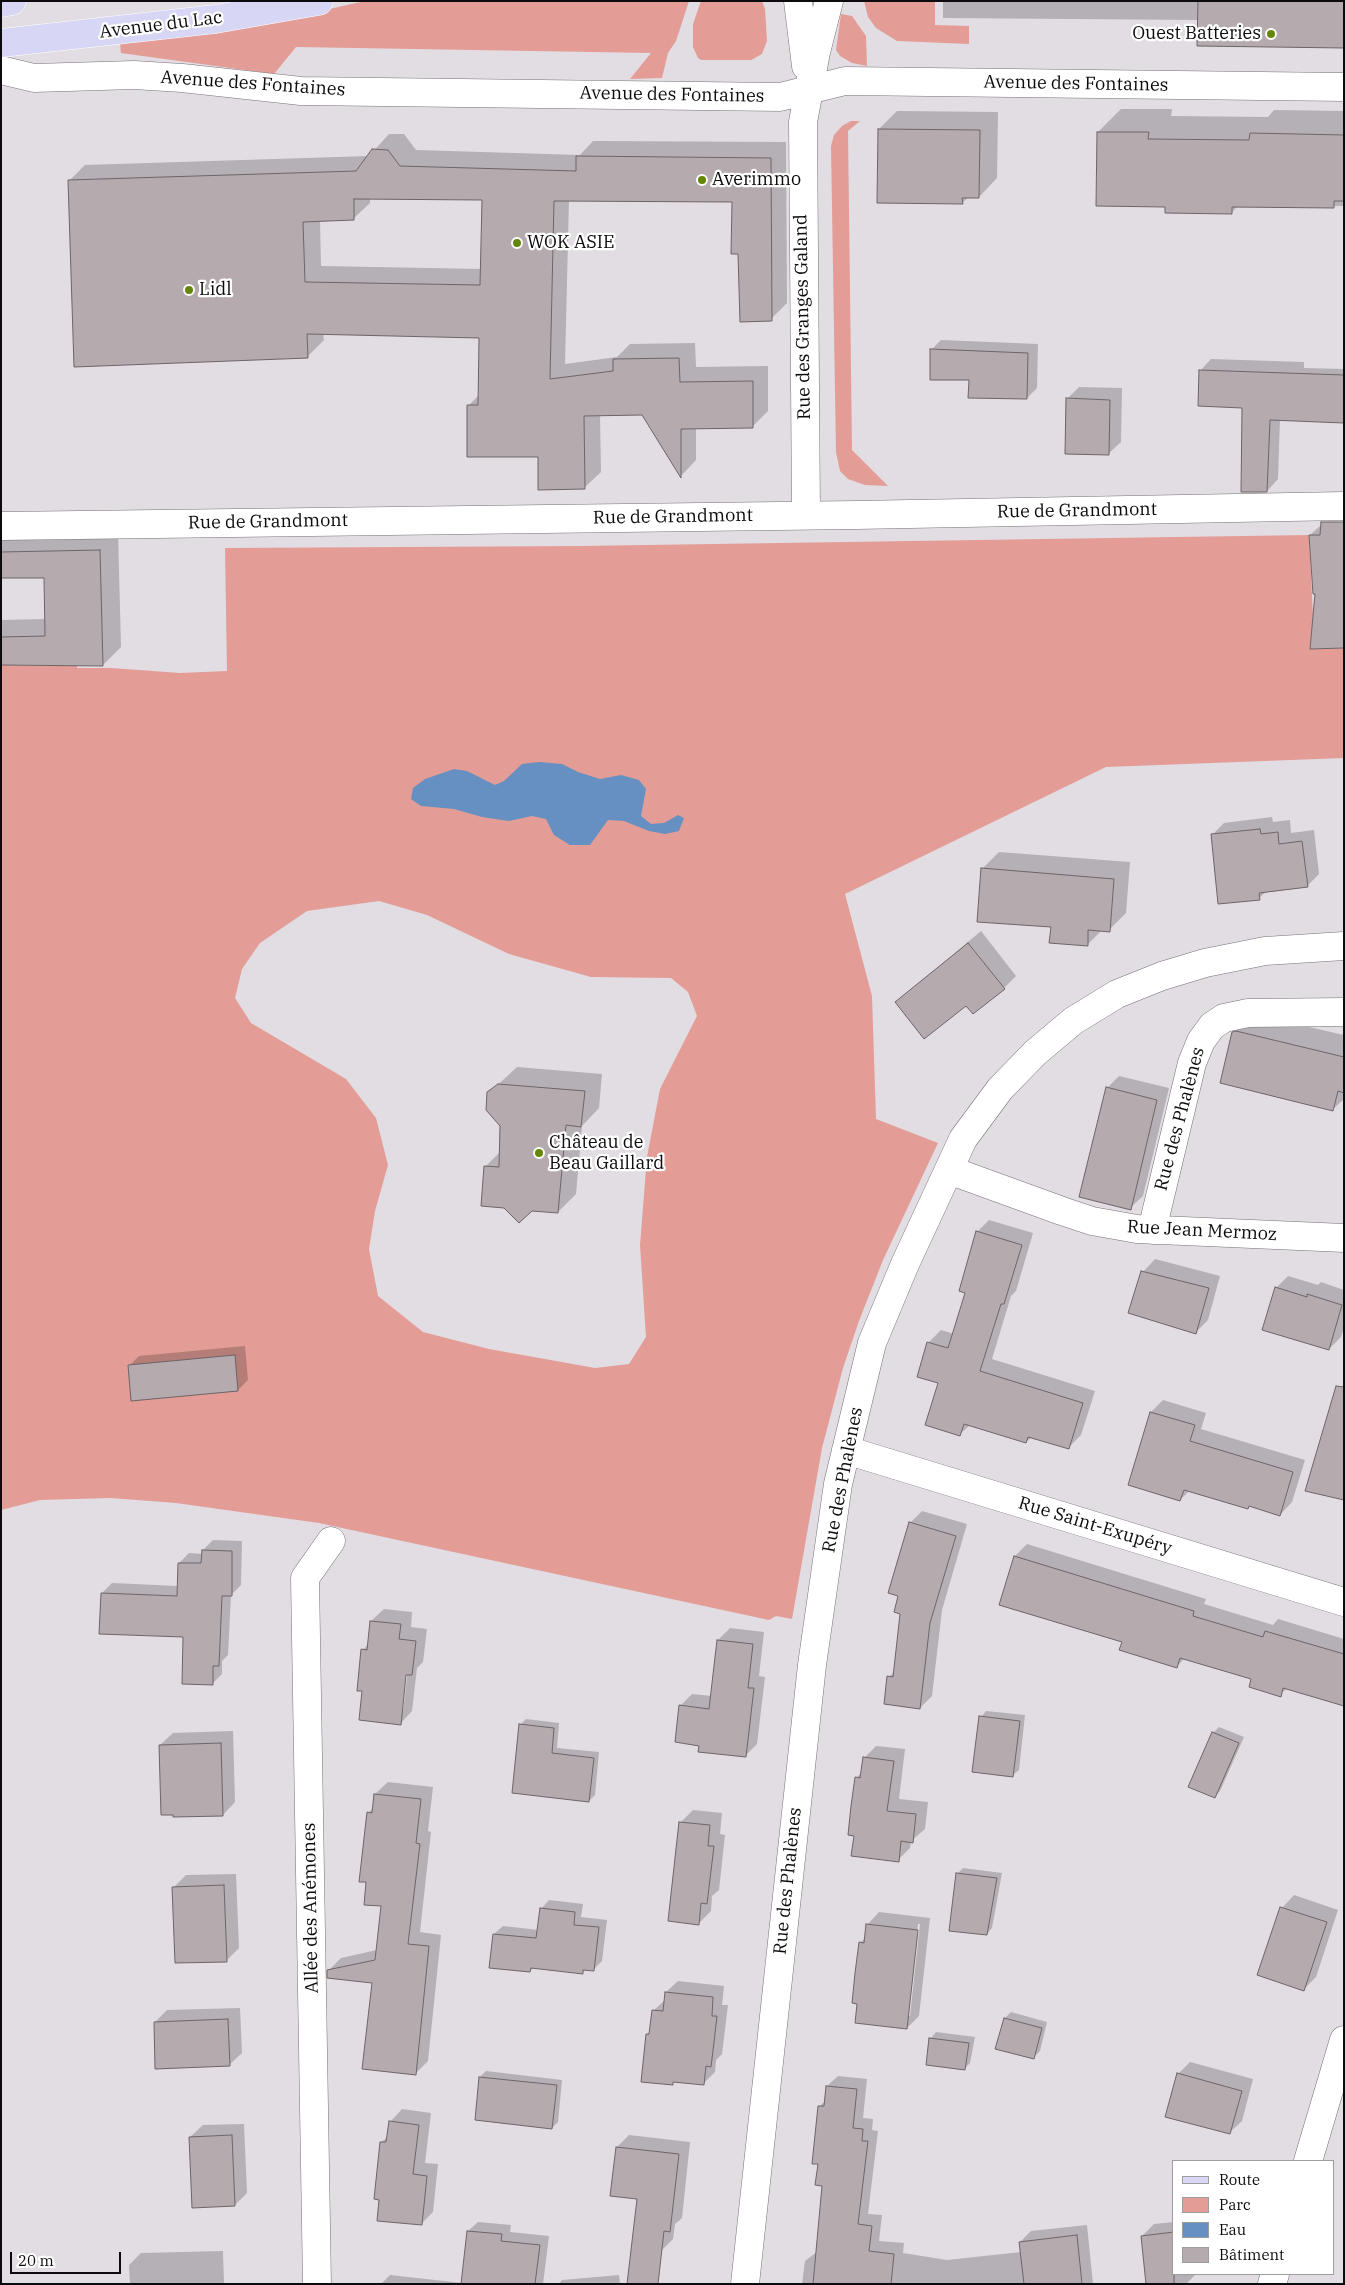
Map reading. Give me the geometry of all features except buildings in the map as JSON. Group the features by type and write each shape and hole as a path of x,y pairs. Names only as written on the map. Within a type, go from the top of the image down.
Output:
{"main road":[{"path":"1,3 12,1"},
{"name":"Avenue du Lac","path":"1,43 216,19 319,1"}],"street":[{"name":"Rue des Granges Galand","path":"798,1 808,90"},
{"name":"Rue des Granges Galand","path":"806,515 802,122 829,1"},
{"name":"Avenue des Fontaines","path":"1,70 34,78 134,75 182,78 301,91 780,97 845,81 1344,87"},
{"name":"Rue de Grandmont","path":"1,526 1344,506"},
{"name":"Rue des Phalènes","path":"744,2284 812,1665 838,1484 872,1343 905,1264 964,1139 1000,1089 1036,1053 1073,1021 1117,994 1162,976 1205,963 1265,951 1344,946"},
{"name":"Rue des Phalènes","path":"1152,1230 1192,1063 1201,1041 1212,1026 1224,1018 1248,1013 1344,1012"},
{"name":"Rue Jean Mermoz","path":"949,1170 1020,1197 1092,1220 1137,1230 1344,1238"},
{"name":"Rue Saint-Exupéry","path":"846,1450 1344,1602"},
{"name":"Allée des Anémones","path":"317,2284 305,1578 331,1541"},
{"path":"1308,2160 1344,2040"}],"green space":[{"path":"365,1 689,1 676,41 668,53 662,78 630,79 651,53 296,47 274,74 121,53 120,43 298,16"},
{"path":"701,1 762,1 765,9 767,41 762,54 751,60 701,60 698,58 693,47 693,24"},
{"path":"864,1 935,1 935,25 969,26 969,44 897,41 876,28 868,17"},
{"path":"841,14 852,16 866,36 867,66 852,63 840,56 836,50"},
{"path":"851,121 860,121 848,131 852,450 888,486 865,485 848,479 840,471 836,452 831,146 834,135 842,126"},
{"path":"1309,535 1313,615 1310,649 1344,648 1344,758 1106,767 845,894 872,996 876,1119 938,1143 883,1260 843,1368 822,1448 792,1619 776,1616 769,1620 319,1523 176,1503 110,1498 40,1500 1,1510 1,665 77,666 77,668 111,668 180,673 227,671 225,548 581,546","holes":["379,901 427,915 509,954 591,977 671,978 688,992 697,1016 660,1089 647,1157 640,1245 646,1337 629,1364 595,1368 489,1349 423,1332 378,1296 369,1249 375,1211 388,1165 376,1118 346,1079 251,1023 235,998 242,969 260,943 307,911"]}],"water":[{"path":"539,762 562,764 578,772 600,779 621,775 639,780 646,789 641,816 651,824 664,823 678,815 684,818 679,831 665,834 649,831 624,821 608,820 590,845 570,845 554,835 546,819 532,816 509,821 482,817 454,809 421,806 411,799 413,788 425,779 454,769 467,771 495,785 504,781 522,764"}],"place":[{"name":"Ouest Batteries","path":"1271,34"},
{"name":"Averimmo","path":"702,180"},
{"name":"WOK ASIE","path":"517,243"},
{"name":"Lidl","path":"189,290"},
{"name":"Château de Beau Gaillard","path":"539,1153"}]}
